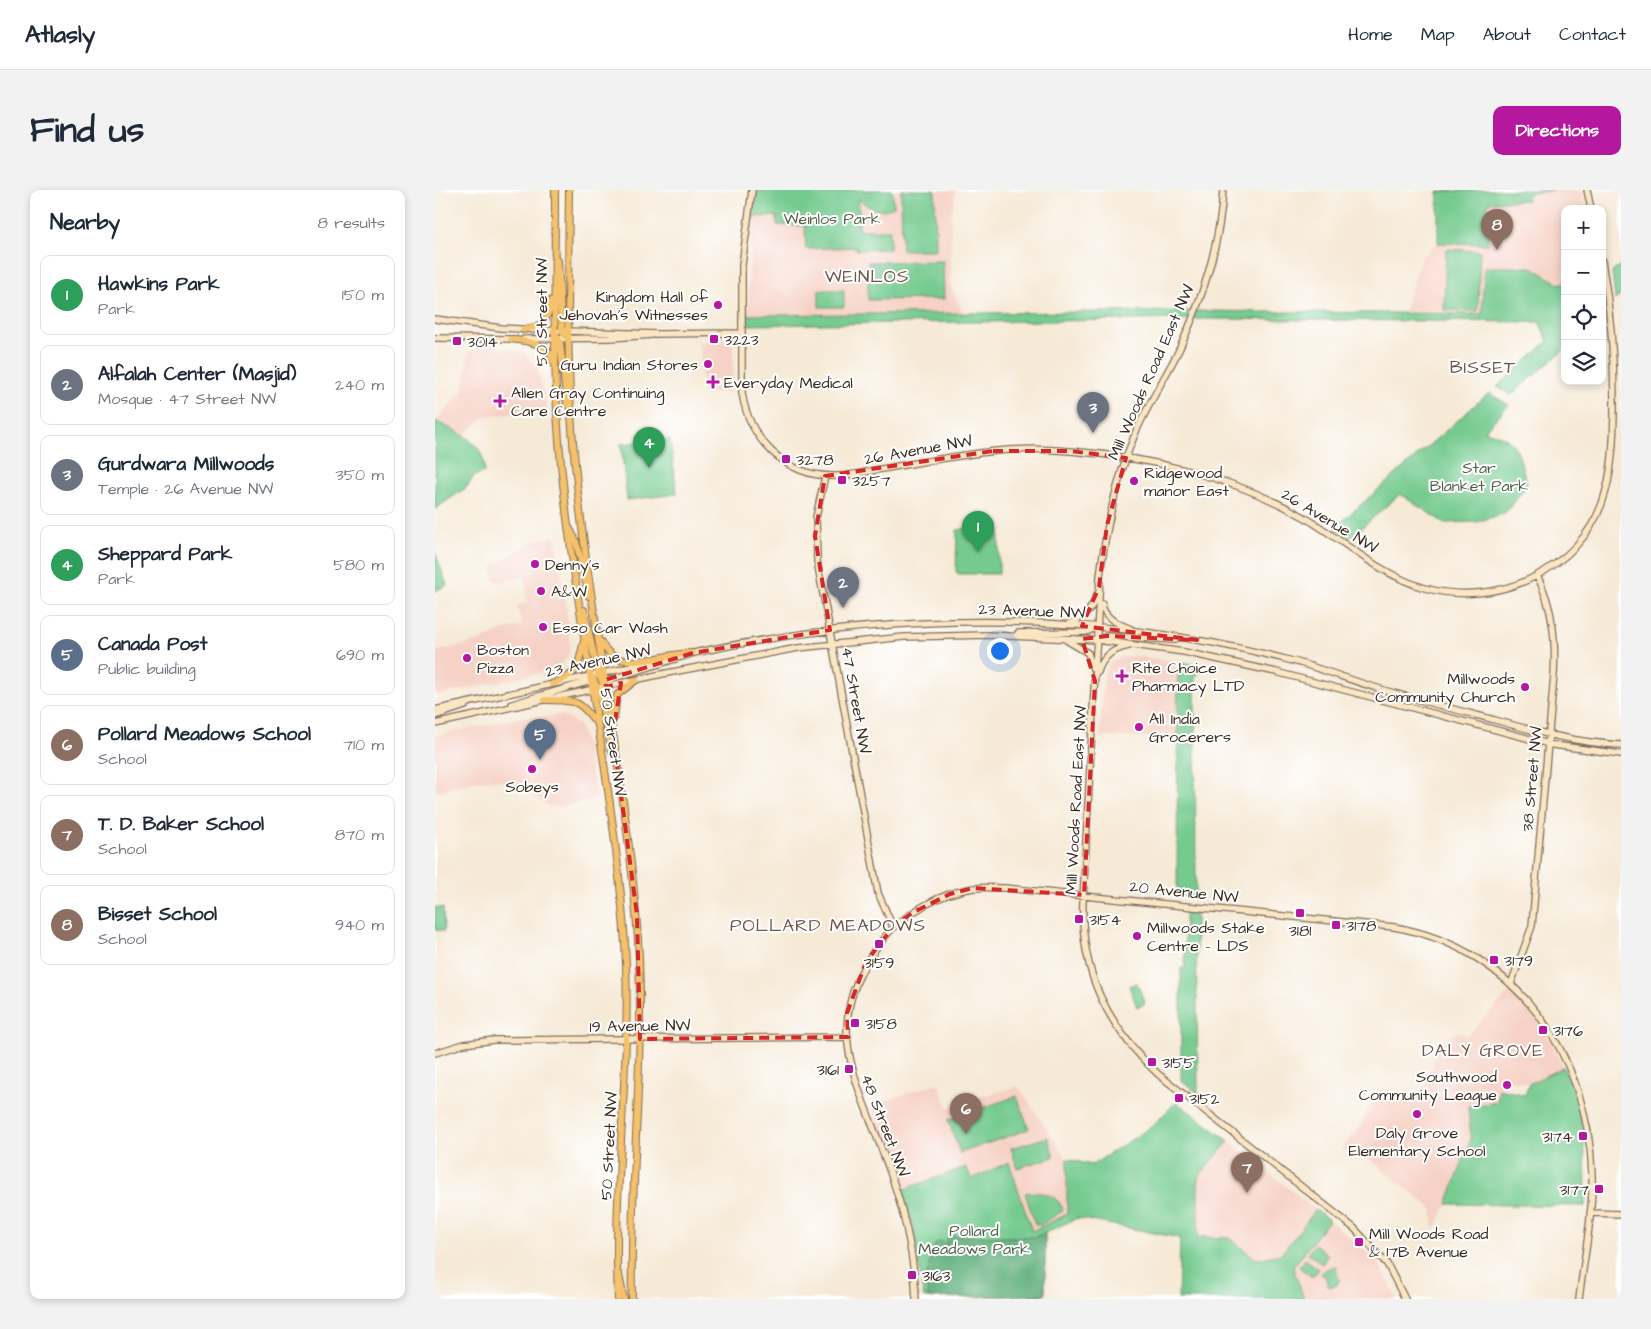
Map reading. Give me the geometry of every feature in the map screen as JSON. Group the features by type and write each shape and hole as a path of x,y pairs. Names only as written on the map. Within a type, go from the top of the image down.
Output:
{"main road":[{"name":"50 Street NW","path":"554,331 555,190"},
{"name":"50 Street NW","path":"565,331 569,190"},
{"path":"555,240 565,331 568,339"},
{"path":"523,330 539,327 543,324 552,301 554,277"},
{"path":"554,331 557,339 572,434"},
{"path":"511,339 529,342 547,350 555,369"},
{"name":"50 Street NW","path":"557,339 555,369 561,466 577,586 585,637 613,734 637,915 640,1039 632,1230 632,1299"},
{"name":"50 Street NW","path":"568,339 572,434 582,527 598,636 598,725 619,874 626,961 627,1039 617,1271 618,1299"},
{"path":"569,528 576,541 585,584 594,611"},
{"path":"577,586 587,620 598,681 618,769"},
{"path":"598,636 608,653 621,661 639,661 693,653"},
{"path":"552,684 569,677 576,670 581,660 585,637"},
{"path":"613,734 617,695 636,680"},
{"path":"545,700 569,700 579,703 589,711 598,725"},
{"path":"617,1271 622,1281 624,1299"}],"street":[{"path":"435,319 523,330 657,334 741,333 744,244 752,190"},
{"name":"Mill Woods Road East NW","path":"1223,190 1221,219 1199,299 1179,350 1143,416 1126,458 1107,525 1099,587 1083,895 1083,930 1091,970 1105,1009 1127,1043 1158,1074 1354,1228 1387,1264 1405,1299"},
{"path":"1587,190 1590,205"},
{"name":"26 Avenue NW","path":"741,333 743,402 755,432 772,452 797,468 825,476 850,475 993,451 1070,451 1126,458 1201,474 1269,499 1318,526 1395,576 1424,588 1454,593 1484,592 1508,588 1537,575 1572,549 1587,531 1601,507 1610,479 1614,457 1614,363 1606,295"},
{"path":"435,338 568,339 643,337 657,334"},
{"name":"47 Street NW","path":"825,476 816,517 815,546 878,893 893,927"},
{"name":"38 Street NW","path":"1511,984 1532,926 1554,643 1548,597 1537,575"},
{"path":"1061,625 1083,618 1089,612 1099,587"},
{"path":"1099,587 1102,610 1112,620 1141,632"},
{"name":"23 Avenue NW","path":"435,724 545,700 598,681 693,653 829,630 919,623 1061,625 1098,626 1197,640 1293,661 1381,689 1548,735 1579,741 1621,745"},
{"path":"999,635 1032,632 1086,632 1098,626"},
{"name":"23 Avenue NW","path":"435,710 552,684 636,680 763,654 832,643 904,637 999,635 1097,640 1133,644 1237,663 1547,743 1580,750 1621,754"},
{"path":"1097,640 1107,636 1197,640"},
{"path":"1061,638 1088,653 1095,681"},
{"path":"1095,681 1105,657 1117,648 1133,644"},
{"path":"502,710 515,703 598,681"},
{"path":"435,716 456,710 476,701"},
{"name":"20 Avenue NW","path":"866,962 893,927 912,913 950,894 973,888 1005,888 1083,895 1406,929 1439,938 1486,963 1511,984 1530,1004 1552,1032 1577,1087 1585,1117 1591,1153 1591,1213 1579,1299"},
{"name":"48 Street NW","path":"866,962 854,986 847,1013 853,1076 903,1212 911,1254 916,1299"},
{"name":"19 Avenue NW","path":"435,1053 478,1041 848,1037"},
{"path":"1591,1213 1621,1214"}],"highlighted area":[{"path":"993,451 1070,451 1126,458 1107,525 1099,587 1082,626 1197,640 1107,636 1082,639 1095,681 1084,895 973,888 950,894 912,913 893,927 866,962 847,1013 848,1037 640,1039 637,915 613,734 621,683 606,687 605,680 693,653 830,630 815,536 825,476"}],"shaded area":[{"path":"859,190 956,190 951,215 951,288 963,313 747,315 752,217 778,216 778,225 805,226 806,249 859,246"},
{"path":"1555,190 1582,190 1585,205 1561,205 1561,283 1559,284 1546,275 1484,267 1482,314 1404,312 1421,257 1438,243 1488,243 1488,202 1527,200 1527,194"},
{"path":"725,340 734,345 732,391 703,394 700,347 696,342"},
{"name":"Allen Gray Continuing Care Centre","path":"492,345 524,353 538,368 548,412 485,416 464,436 436,421 463,390 469,351"},
{"path":"555,537 566,600 570,650 566,660 554,670 435,696 435,652 476,642 501,631 522,625 517,606 527,603 525,577 498,582 494,579 492,568 532,541"},
{"path":"1137,656 1186,663 1178,669 1178,737 1099,737 1104,674 1110,662 1121,657"},
{"path":"562,715 579,725 585,742 597,798 559,807 549,806 514,784 497,780 477,781 435,792 435,736 524,717"},
{"name":"Daly Grove Elementary School","path":"1511,991 1532,1013 1548,1036 1563,1067 1529,1084 1501,1078 1497,1102 1468,1106 1471,1139 1447,1204 1434,1231 1432,1208 1358,1150 1340,1151 1362,1123 1377,1090 1402,1096 1424,1089 1439,1047 1458,1031 1466,1036"},
{"path":"938,1083 948,1107 1018,1086 1067,1159 1067,1214 1032,1232 1009,1162 972,1179 965,1167 902,1190 873,1105"},
{"path":"1229,1141 1316,1210 1281,1254 1256,1259 1229,1238 1198,1238 1198,1177"},
{"path":"1329,1220 1378,1261 1397,1299 1304,1299 1293,1267"}],"green space":[{"name":"Weinlos Park","path":"758,190 892,190 894,206 889,209 871,208 859,199 859,230 890,230 890,249 857,250 857,247 806,249 805,226 777,225 777,216 752,217"},
{"path":"901,190 935,190 936,250 902,250"},
{"path":"1555,190 1527,194 1528,200 1488,202 1488,244 1438,243 1438,192"},
{"path":"1446,249 1480,251 1478,311 1444,310"},
{"path":"943,261 944,299 868,300 868,262"},
{"path":"1621,265 1621,295 1615,300 1612,272"},
{"path":"1484,267 1532,267 1559,284 1561,283 1561,352 1511,395 1497,387 1548,341 1539,322 1203,319 747,325 747,315 1206,311 1482,314"},
{"path":"819,290 844,290 844,307 819,307"},
{"name":"Star Blanket Park","path":"1489,393 1509,405 1484,431 1505,438 1516,448 1527,484 1511,507 1503,514 1476,522 1444,523 1400,494 1348,540 1333,529"},
{"path":"435,421 461,434 476,446 484,462 484,472 474,476 467,487 435,509"},
{"path":"670,439 677,494 627,500 621,444"},
{"path":"999,523 999,574 958,574 956,572 957,530"},
{"path":"435,552 447,585 435,591"},
{"path":"1186,663 1206,667 1195,677 1196,898 1177,896 1178,669"},
{"path":"435,907 443,908 444,931 435,930"},
{"path":"1185,912 1196,913 1198,1093 1181,1081 1181,968 1185,968"},
{"path":"1137,983 1145,1004 1137,1007 1129,986"},
{"path":"1563,1067 1571,1082 1581,1116 1586,1172 1585,1206 1447,1204 1471,1139 1468,1106 1497,1102 1499,1089 1525,1095 1529,1084"},
{"path":"1017,1096 1029,1129 960,1153 948,1120"},
{"name":"Pollard Meadows Park","path":"1176,1102 1229,1141 1198,1177 1198,1237 1229,1238 1256,1259 1281,1254 1316,1210 1329,1220 1293,1267 1304,1299 1178,1299 1180,1238 1077,1218 1045,1233 1045,1295 924,1298 913,1226 902,1190 966,1167 972,1179 1009,1162 1032,1231 1067,1214 1067,1159 1092,1165 1151,1127"},
{"path":"1048,1137 1054,1157 1017,1168 1011,1148"},
{"path":"1037,1192 1057,1200 1062,1206 1063,1211 1040,1225 1035,1224 1025,1193"},
{"path":"1045,1233 1045,1295 928,1298 926,1277 935,1244 941,1241 947,1244 947,1238 952,1236 1034,1237"},
{"path":"1315,1244 1328,1255 1322,1264 1308,1253"},
{"path":"1305,1259 1319,1269 1312,1277 1299,1267"},
{"path":"1336,1266 1339,1281 1337,1285 1329,1287 1325,1276 1321,1274 1324,1270"}],"place":[{"name":"Bisset School","path":"1497,250"},
{"name":"Kingdom Hall of Jehovah's Witnesses","path":"718,305"},
{"name":"3223","path":"714,339"},
{"name":"3014","path":"457,341"},
{"name":"Guru Indian Stores","path":"708,364"},
{"name":"Everyday Medical","path":"713,382"},
{"name":"Allen Gray Continuing Care Centre","path":"500,401"},
{"name":"Gurdwara Millwoods","path":"1093,433"},
{"name":"3278","path":"786,459"},
{"name":"Sheppard Park","path":"649,468"},
{"name":"3257","path":"842,480"},
{"name":"Ridgewood manor East","path":"1134,481"},
{"name":"Hawkins Park","path":"978,552"},
{"name":"Denny's","path":"535,564"},
{"name":"A&W","path":"541,591"},
{"name":"Alfalah Center (Masjid)","path":"843,608"},
{"name":"Esso Car Wash","path":"543,627"},
{"name":"Boston Pizza","path":"467,658"},
{"name":"Rite Choice Pharmacy LTD","path":"1122,676"},
{"name":"Millwoods Community Church","path":"1525,687"},
{"name":"All India Grocerers","path":"1139,727"},
{"name":"Canada Post","path":"540,760"},
{"name":"Sobeys","path":"532,769"},
{"name":"3181","path":"1300,913"},
{"name":"3154","path":"1079,919"},
{"name":"3178","path":"1336,925"},
{"name":"Millwoods Stake Centre - LDS","path":"1137,936"},
{"name":"3159","path":"879,944"},
{"name":"3179","path":"1494,960"},
{"name":"3158","path":"855,1023"},
{"name":"3176","path":"1543,1030"},
{"name":"3155","path":"1152,1062"},
{"name":"3161","path":"849,1069"},
{"name":"Southwood Community League","path":"1507,1085"},
{"name":"3152","path":"1179,1098"},
{"name":"Daly Grove Elementary School","path":"1417,1114"},
{"name":"Pollard Meadows School","path":"966,1134"},
{"name":"3174","path":"1583,1136"},
{"name":"3177","path":"1599,1189"},
{"name":"T. D. Baker School","path":"1247,1193"},
{"name":"Mill Woods Road & 17B Avenue","path":"1359,1242"},
{"name":"3163","path":"912,1275"}],"district":[{"name":"WEINLOS","path":"867,276"},
{"name":"BISSET","path":"1483,367"},
{"name":"POLLARD MEADOWS","path":"828,925"},
{"name":"DALY GROVE","path":"1483,1050"}]}
